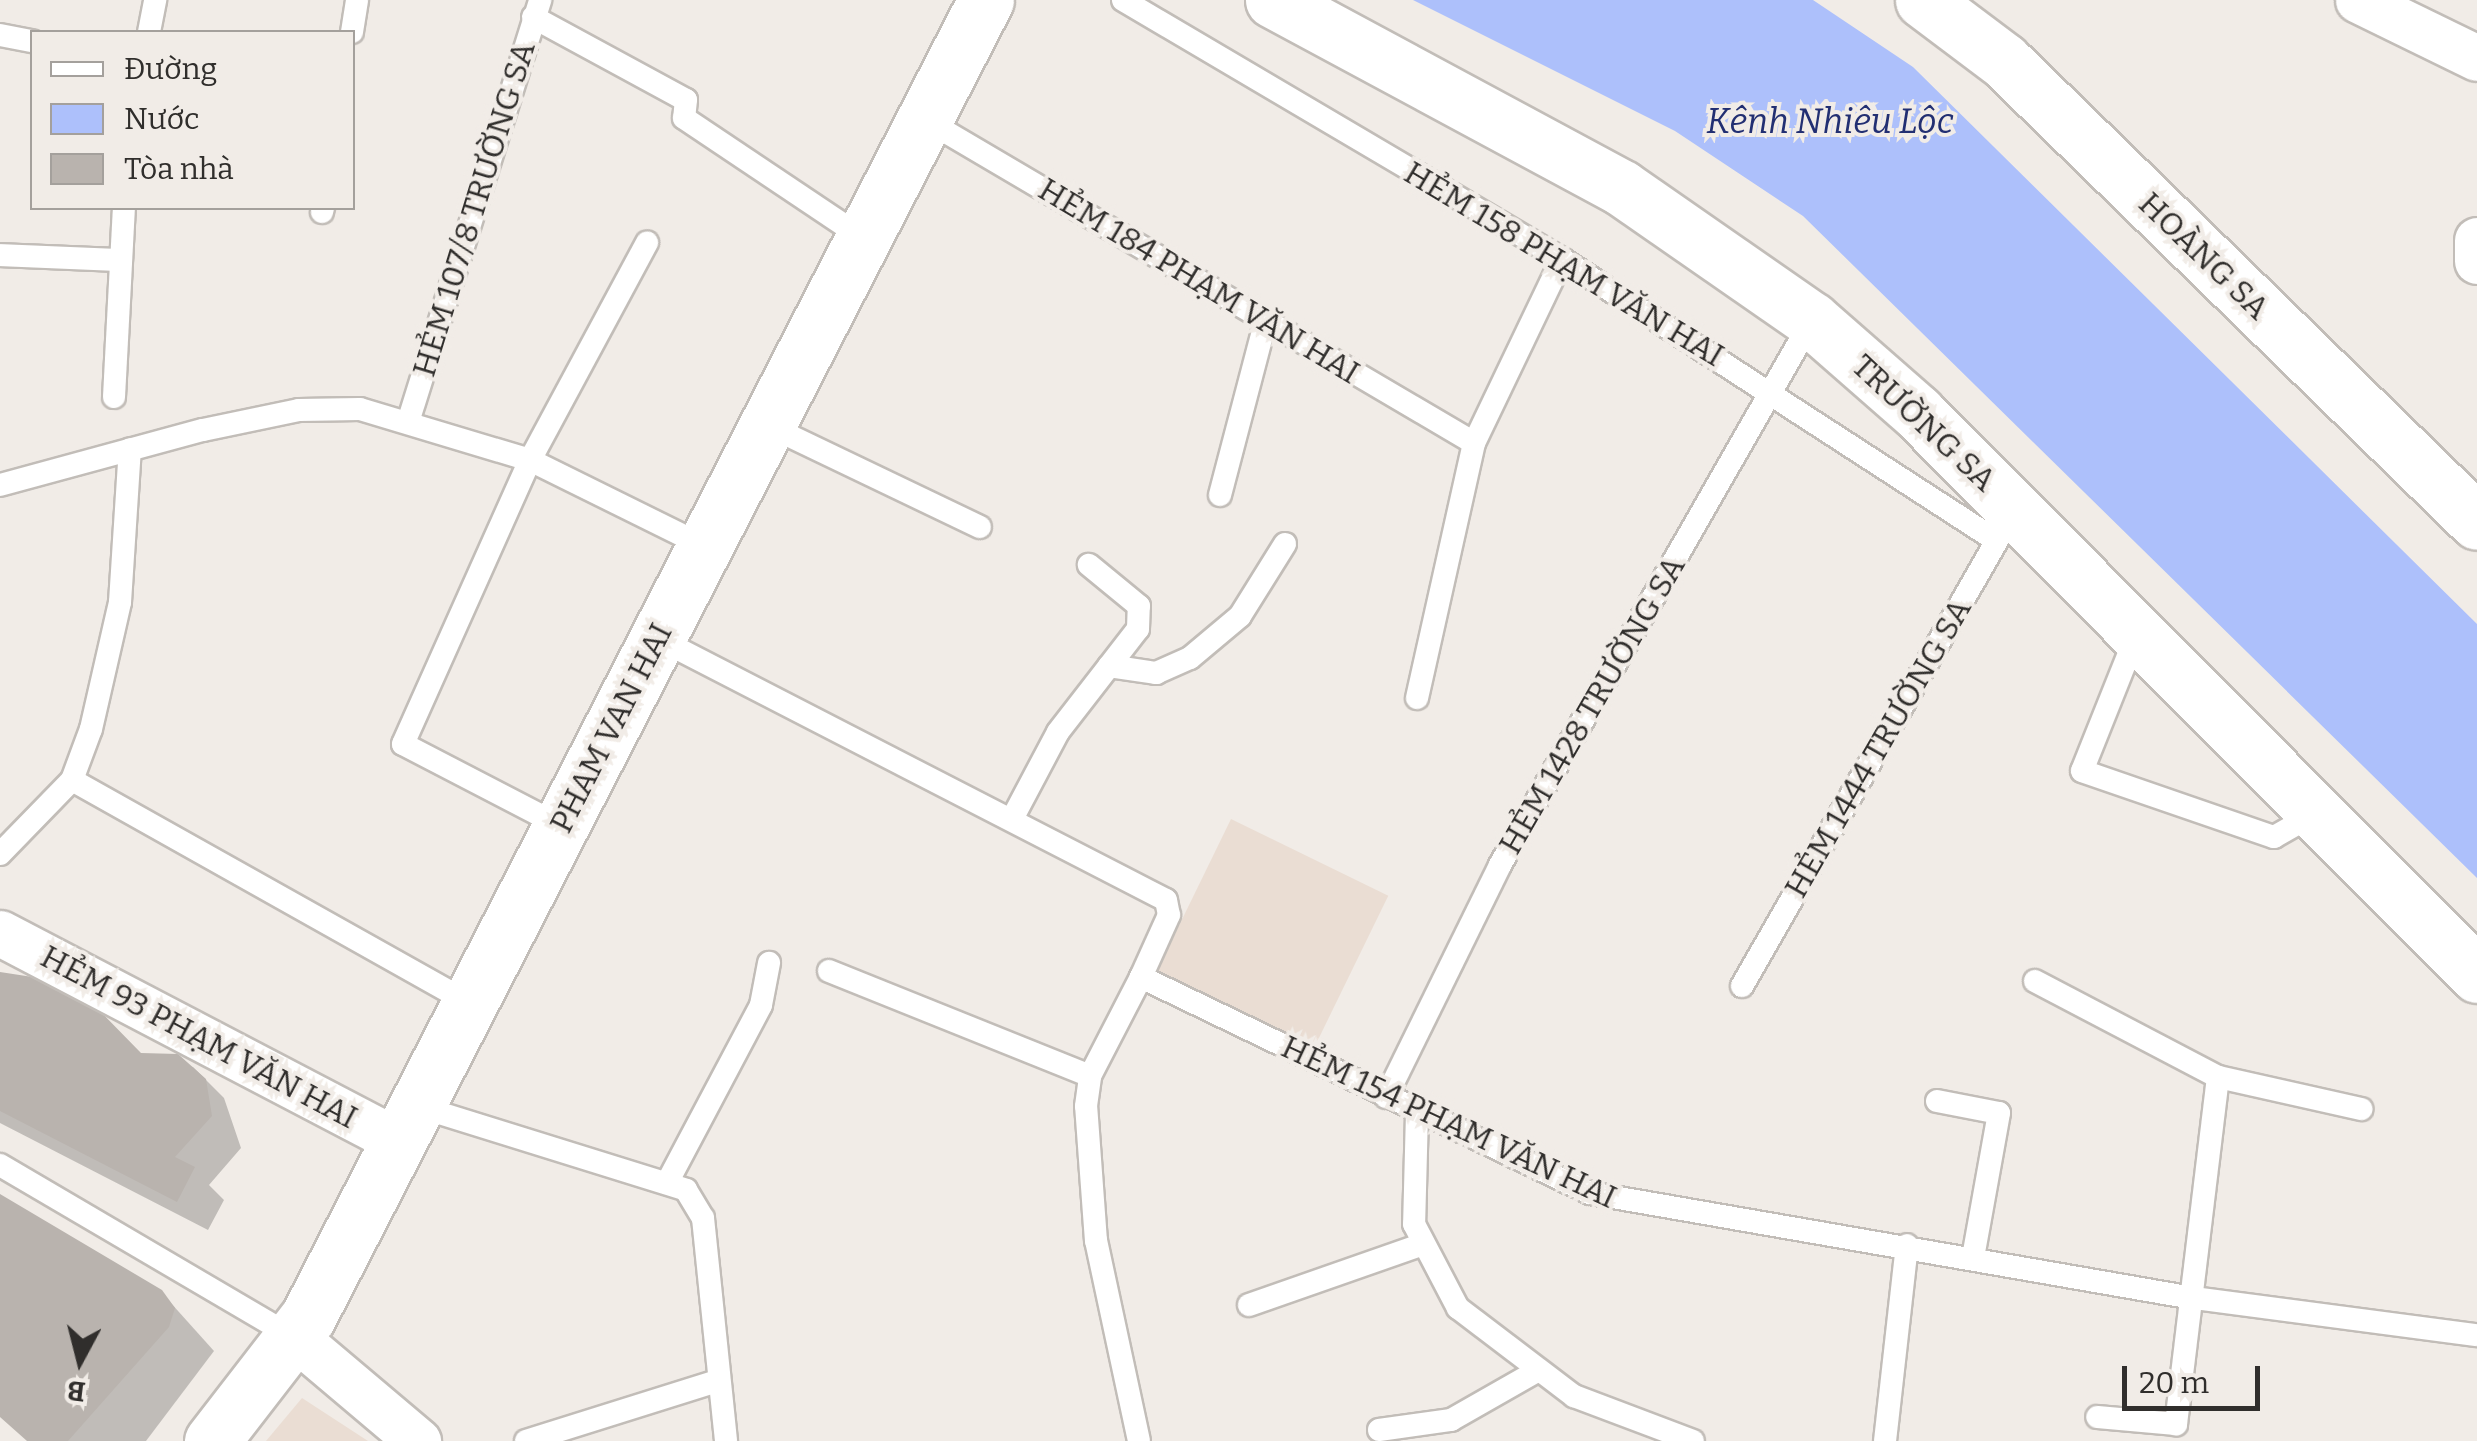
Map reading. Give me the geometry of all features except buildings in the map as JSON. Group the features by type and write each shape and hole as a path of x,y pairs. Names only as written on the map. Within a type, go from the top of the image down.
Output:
{"street":[{"name":"PHAM VAN HAI","path":"212,1441 296,1338 986,0"},
{"name":"TRƯỜNG SA","path":"1273,0 1622,188 1812,320 2006,525 2137,633 2477,974"},
{"name":"HOÀNG SA","path":"1923,0 2004,61 2477,522"},
{"path":"2358,0 2477,58"},
{"path":"2477,240 2477,261"},
{"name":"HẺM 93 PHẠM VĂN HAI","path":"0,933 408,1124"},
{"path":"296,1338 418,1441"}],"lane":[{"path":"149,30 155,0"},
{"path":"352,30 357,0"},
{"name":"HẺM 158 PHẠM VĂN HAI","path":"1123,0 1562,260 1773,391 2006,525"},
{"path":"537,9 686,100 684,118 863,238"},
{"name":"HẺM 107/8 TRƯỜNG SA","path":"409,418 537,9"},
{"path":"0,35 30,41"},
{"name":"HẺM 184 PHẠM VĂN HAI","path":"924,118 1474,442"},
{"path":"114,397 124,210"},
{"path":"561,826 403,744 530,460 647,243"},
{"path":"0,255 119,260"},
{"path":"1417,698 1474,442 1562,260"},
{"path":"1220,495 1266,320"},
{"name":"HẺM 1428 TRƯỜNG SA","path":"1386,1098 1500,866 1812,320"},
{"path":"0,485 130,449 298,410 409,418 530,460 704,546"},
{"path":"767,424 980,527"},
{"path":"0,854 72,780 120,602 130,449"},
{"name":"HẺM 1444 TRƯỜNG SA","path":"1742,986 2006,525"},
{"path":"1108,666 1156,673 1190,658 1240,616 1285,544"},
{"path":"1012,819 1058,732 1142,615 1089,565"},
{"path":"2137,633 2082,771 2274,837 2316,814"},
{"path":"657,638 1166,900 1169,914 1090,1076 1090,1202 1139,1441"},
{"path":"72,780 470,1002"},
{"path":"668,1182 761,1005 770,963"},
{"path":"829,971 1090,1076"},
{"name":"HẺM 154 PHẠM VĂN HAI","path":"1141,977 1417,1113 1636,1207 1907,1245 2186,1297 2477,1335"},
{"path":"2035,982 2218,1077 2361,1109"},
{"path":"2097,1417 2176,1424 2186,1297 2218,1077"},
{"path":"1937,1101 1999,1113 1973,1257"},
{"path":"1417,1113 1409,1192 1420,1245 1458,1308 1535,1372 1694,1441"},
{"path":"408,1124 668,1182 686,1190 703,1218 726,1441"},
{"path":"0,1166 296,1338"},
{"path":"1249,1304 1420,1245"},
{"path":"1885,1441 1907,1245"},
{"path":"1379,1430 1451,1420 1535,1372"},
{"path":"526,1441 718,1381"}],"shaded area":[{"path":"1231,819 1388,896 1313,1049 1156,973"},
{"path":"302,1398 368,1441 266,1441"}],"water":[{"name":"Kênh Nhiêu Lộc","path":"1413,0 1813,0 1913,67 2477,624 2477,878 1803,216 1675,131"}]}
